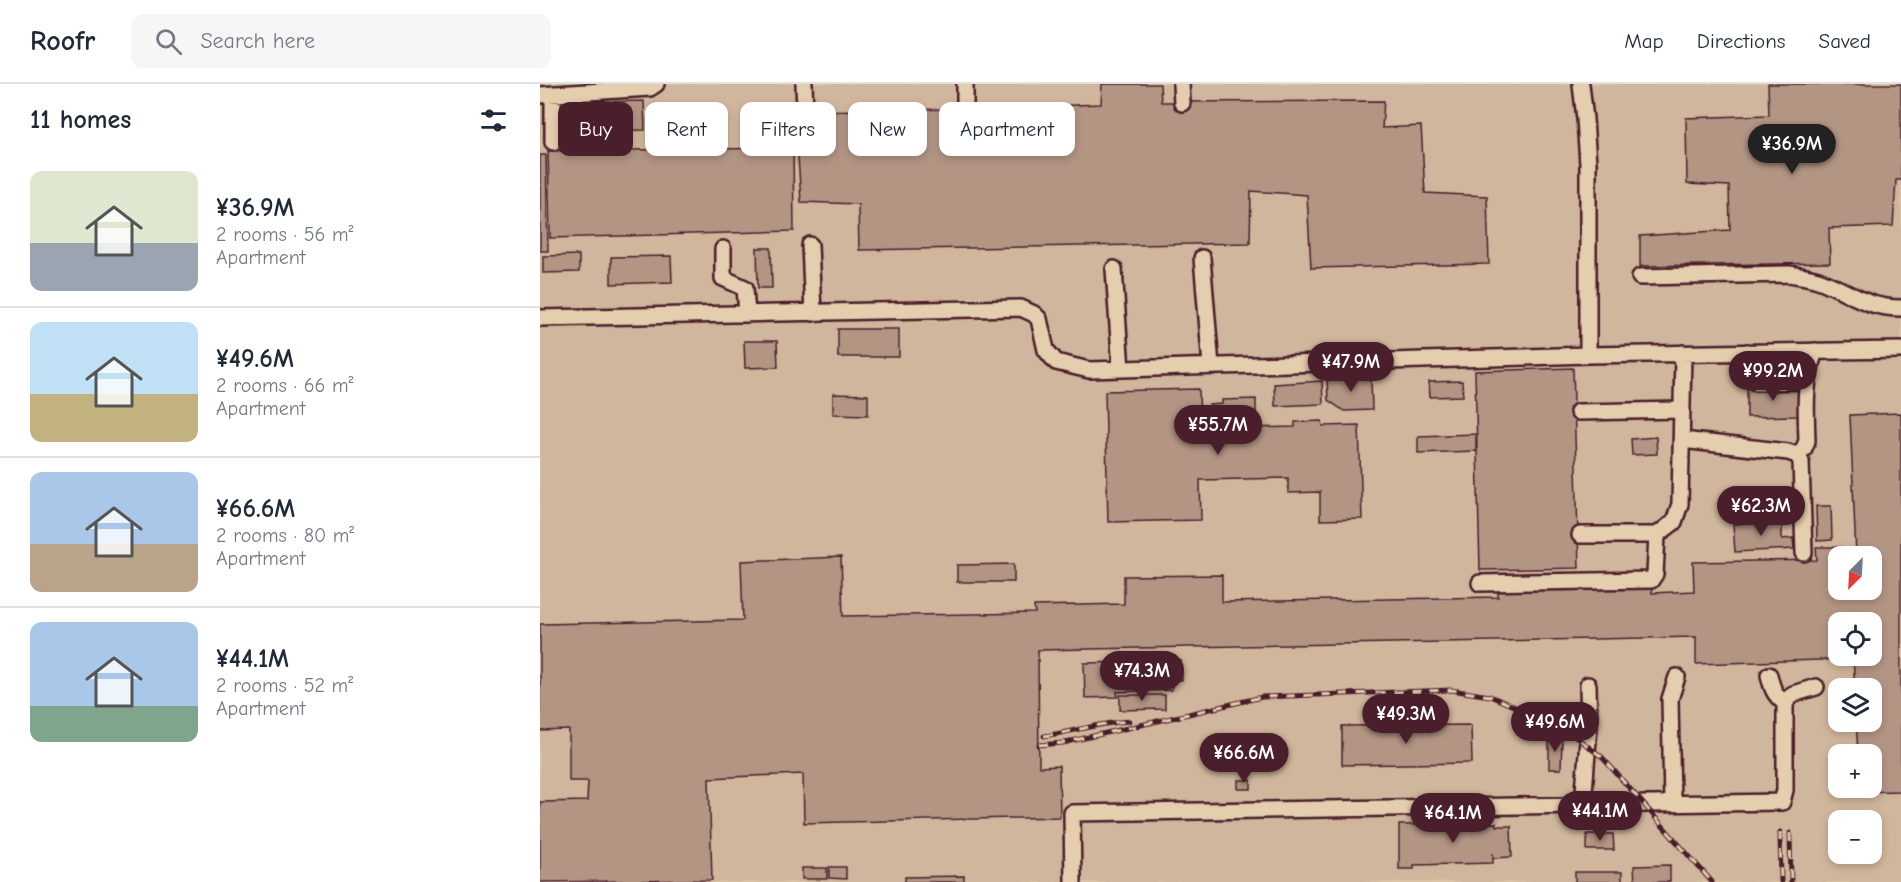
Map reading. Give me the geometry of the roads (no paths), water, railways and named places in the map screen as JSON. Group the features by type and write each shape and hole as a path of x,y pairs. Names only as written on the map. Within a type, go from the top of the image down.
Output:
{"lane":[{"path":"553,142 552,92 650,88 656,84"},
{"path":"804,84 805,102"},
{"path":"964,84 965,102"},
{"path":"1181,84 1182,103"},
{"path":"1581,84 1586,119 1588,164 1588,355"},
{"path":"810,245 813,313"},
{"path":"723,249 723,278 745,288 747,314"},
{"path":"1202,258 1211,366"},
{"path":"1114,269 1120,369"},
{"path":"1640,277 1789,274 1824,282 1874,306 1901,308"},
{"path":"540,318 1022,308 1039,319 1046,350 1056,362 1089,370 1588,355 1901,350"},
{"path":"1797,454 1804,448 1807,441 1807,381 1815,351"},
{"path":"1747,352 1750,375 1757,382 1807,381"},
{"path":"1580,535 1657,535 1674,522 1680,504 1683,353"},
{"path":"1578,412 1682,410"},
{"path":"1682,440 1797,454 1801,461 1804,553"},
{"path":"1480,583 1651,580 1655,574 1657,535"},
{"path":"1769,675 1776,696 1785,703"},
{"path":"1672,803 1670,699 1677,677"},
{"path":"1583,805 1589,727 1588,685"},
{"path":"1073,882 1072,813 1782,802 1785,790 1785,703 1793,694 1816,687"}],"railway":[{"path":"1039,745 1063,743 1262,697 1451,690 1490,696 1550,722 1573,735 1602,757 1712,882"},
{"path":"1044,736 1129,721"},
{"path":"1780,832 1781,882"},
{"path":"1790,833 1791,882"}]}
